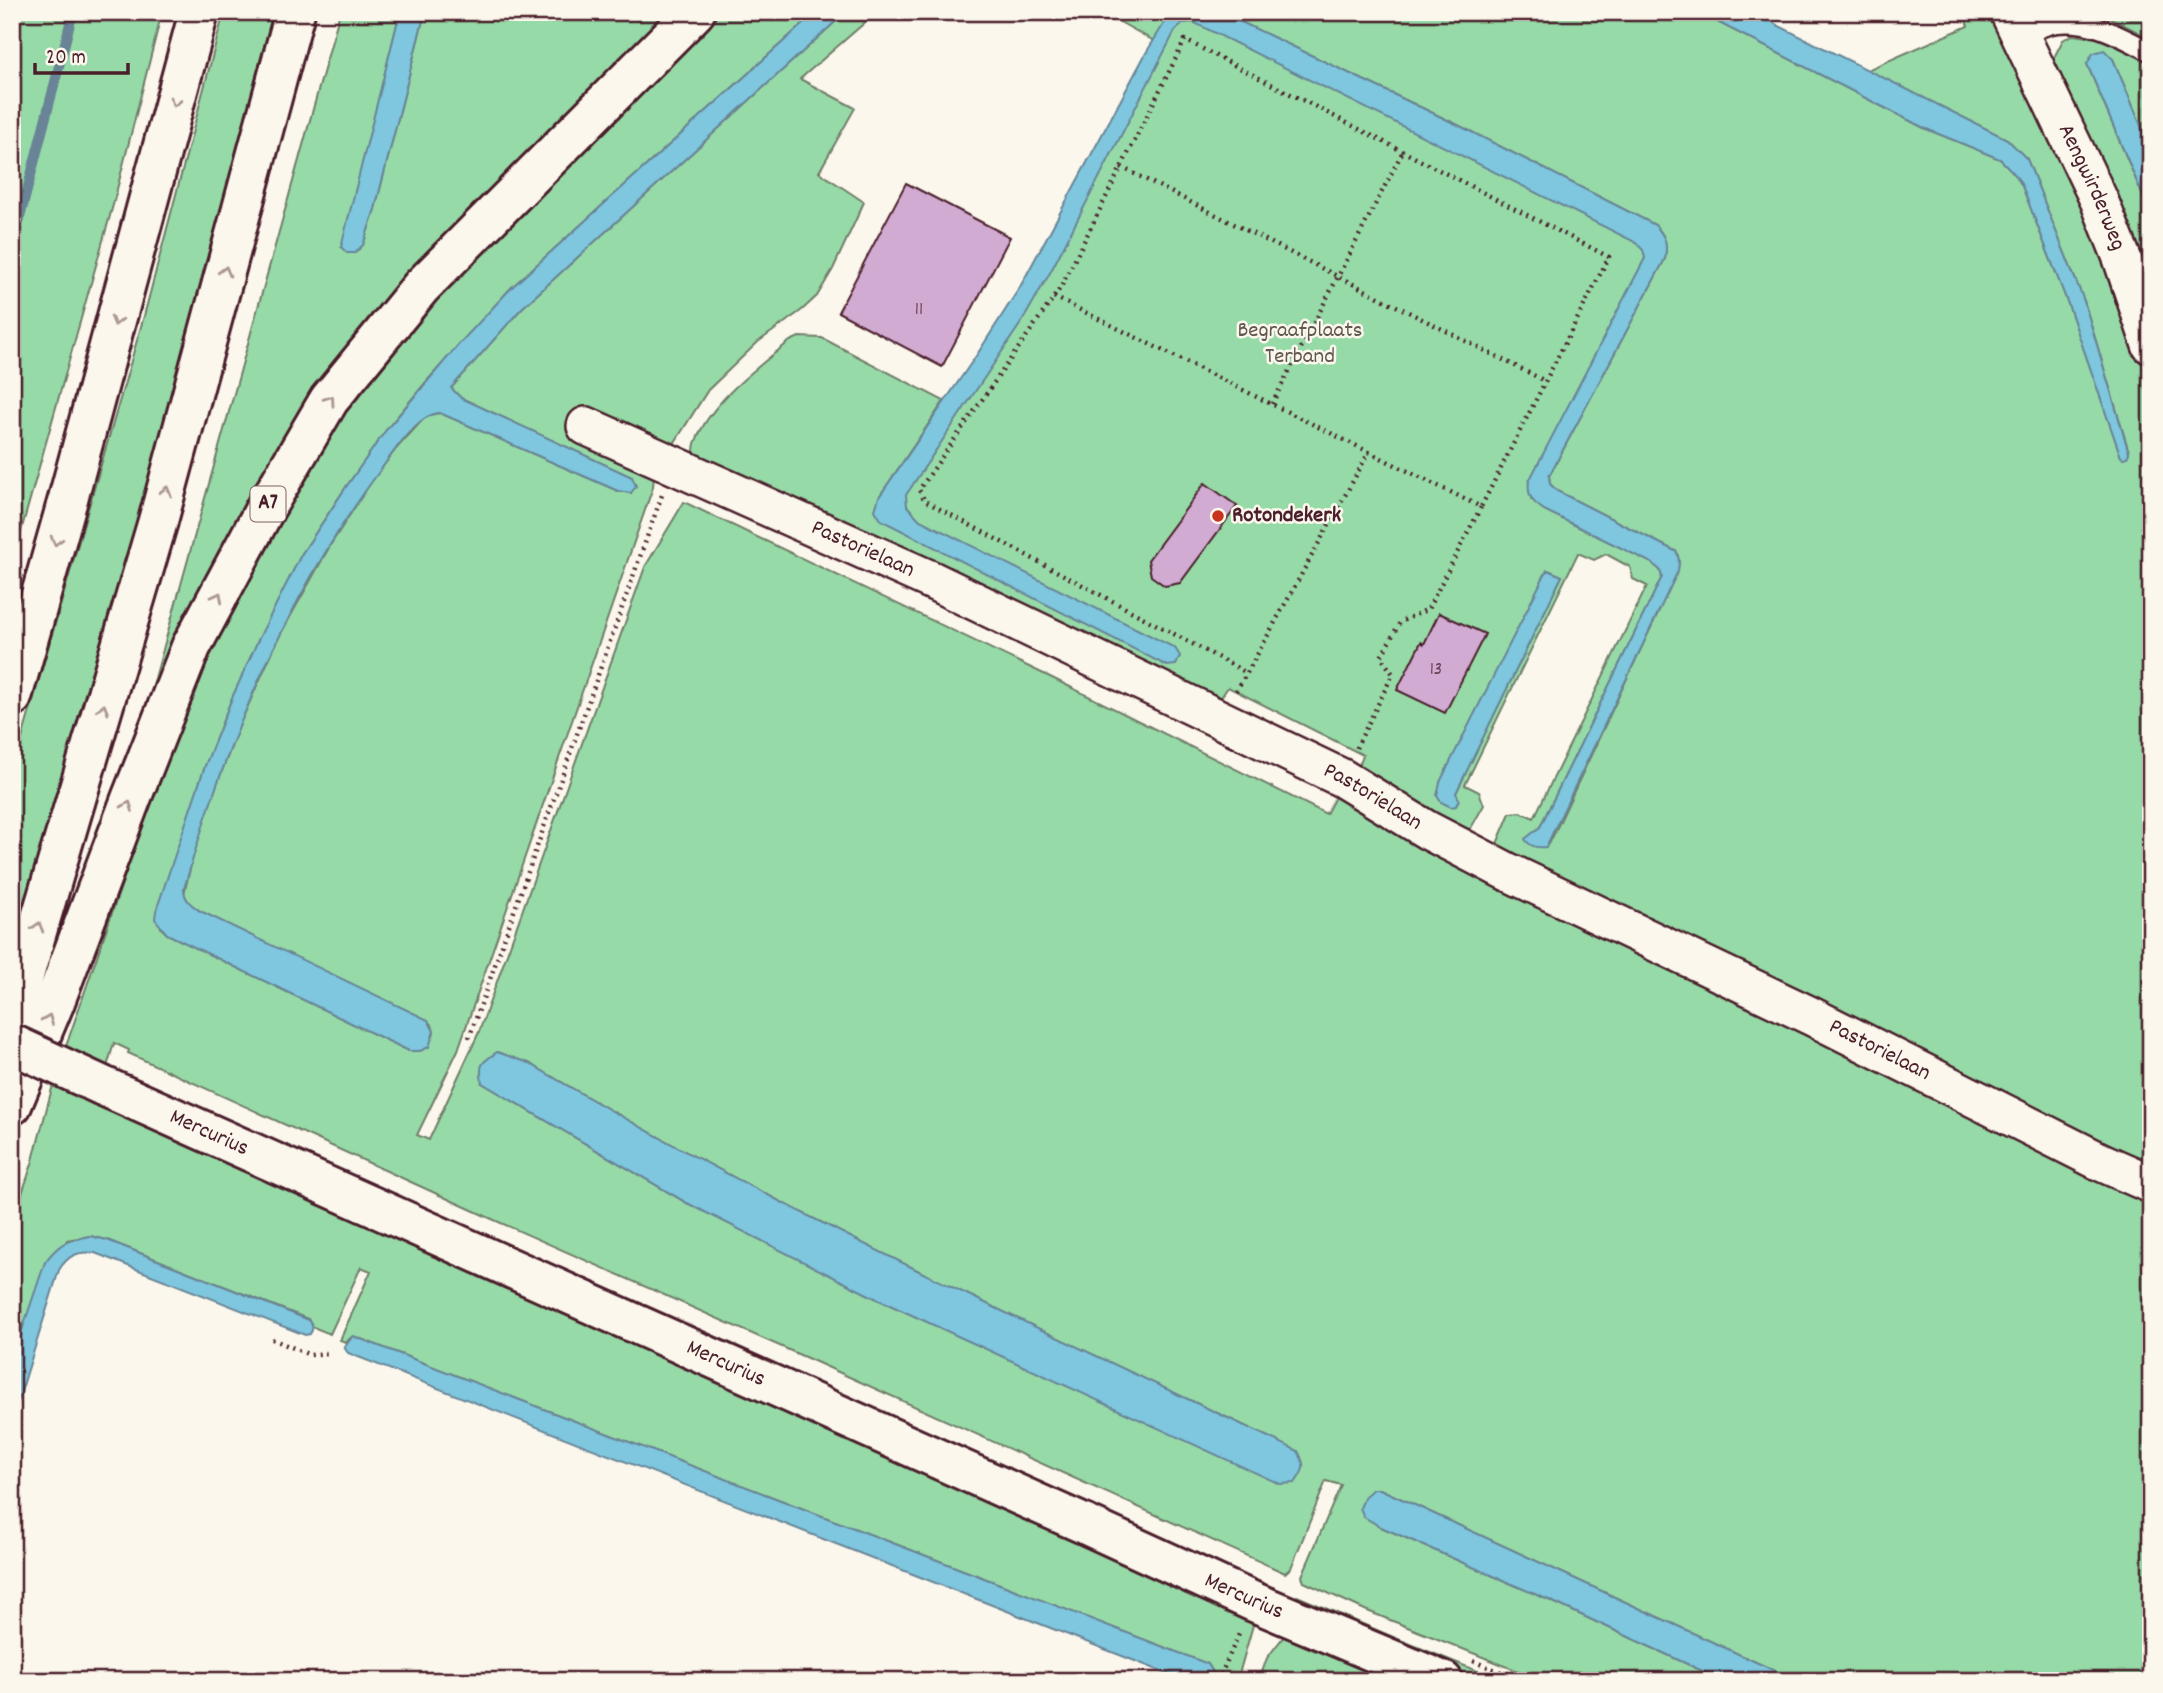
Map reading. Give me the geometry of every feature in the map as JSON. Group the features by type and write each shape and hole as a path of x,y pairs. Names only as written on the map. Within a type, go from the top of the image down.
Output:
{"main road":[{"path":"12,697 199,12"},
{"path":"12,1016 158,521 295,12"},
{"name":"A7","path":"12,1105 54,1004 191,647 266,507 329,400 421,287 695,12"},
{"name":"Mercurius","path":"12,1044 1254,1602 1443,1681"}],"street":[{"name":"Aengwirderweg","path":"2015,24 2140,279 2151,345"},
{"name":"Pastorielaan","path":"586,426 931,580 1342,778 1427,830 1507,871 1811,1016 2101,1162 2151,1184"}],"lane":[{"name":"Aengwirderweg","path":"2015,24 2056,23 2103,27 2151,52"}],"path":[{"path":"1247,673 925,501 919,490 1054,297 1185,40 1609,257 1427,609 1400,622 1381,657 1393,674 1342,778"},
{"path":"1272,404 1403,151"},
{"path":"1121,167 1545,381"},
{"path":"1054,297 1481,507"},
{"path":"1221,720 1369,452"},
{"path":"469,1038 639,555 674,465"},
{"path":"272,1339 310,1355 327,1353"},
{"path":"1218,1681 1243,1626"}],"green space":[{"path":"12,12 162,12 113,205 12,563"},
{"path":"224,12 273,12 130,559 12,954 12,773 144,316"},
{"path":"340,12 400,12 342,247 363,245 375,209 425,12 669,12 299,418 241,512 162,684 152,689"},
{"path":"716,12 816,12 511,288 386,430 301,555 232,698 205,766 182,837 161,928 167,934 409,1051 420,1051 431,1039 434,1033 432,1025 200,911 189,903 184,894 195,848 242,719 280,635 331,544 369,485 396,449 427,415 440,413 618,491 631,493 632,477 461,398 451,388 521,309 846,12 877,12 800,79 855,108 819,172 864,202 833,269 817,296 758,342 708,390 675,442 662,453 654,475 653,487 458,1050 417,1135 429,1140 479,1032 645,567 684,502 1048,676 1326,814 1338,791 2151,1192 2151,1646 2138,1681 1797,1681 1380,1489 1373,1489 1381,1527 1551,1601 1724,1681 1543,1681 1365,1610 1304,1582 1302,1576 1341,1485 1326,1481 1291,1568 1285,1573 492,1219 128,1053 129,1050 114,1043 97,1101 1255,1618 1237,1681 1212,1681 1214,1674 1208,1664 353,1336 346,1342 340,1340 371,1271 361,1267 330,1334 313,1327 308,1319 107,1240 90,1236 67,1240 22,1328 12,1360 12,1223 32,1164 54,1081 188,692 256,557 327,436 371,372 445,285","holes":["529,1063 622,1117 908,1266 1297,1451 687,1203 482,1083"]},
{"path":"1102,12 1171,12 1154,41"},
{"name":"Begraafplaats Terband","path":"1185,12 1659,243 1531,499 1544,510 1652,563 1660,570 1662,577 1540,827 1533,834 1546,847 1678,570 1677,552 1557,491 1550,484 1549,476 1665,259 1665,240 1655,225 1458,125 1220,12 1698,12 1924,128 2000,159 2017,176 2022,186 2068,304 2121,456 2124,458 2129,452 2084,301 2027,159 2007,139 1867,70 1968,26 1963,12 1996,12 2035,95 2124,302 2151,382 2151,1174 1509,863 1496,846 1510,813 1520,812 1534,818 1647,586 1633,579 1630,567 1606,554 1594,560 1578,553 1465,785 1479,792 1484,805 1471,828 1459,833 1360,775 1363,755 1228,687 1218,702 694,462 695,443 703,426 737,386 790,341 799,337 822,338 944,401 879,497 887,513 954,403 1159,44","holes":["1548,570 1562,576 1456,793"]},
{"path":"2096,12 2151,12 2151,39 2103,14"},
{"path":"2072,35 2105,39 2151,62 2151,149 2113,59 2087,64 2151,215 2151,260 2135,258 2049,67 2063,40"},
{"path":"1297,1596 1502,1681 1477,1681 1294,1606"},
{"path":"1288,1631 1405,1681 1259,1681 1267,1658"}],"water":[{"path":"400,12 425,12 375,209 363,245 355,253 347,253 341,247"},
{"path":"816,12 846,12 521,309 451,388 461,398 632,477 636,486 631,493 618,491 440,413 424,419 409,433 384,465 319,563 264,668 220,777 184,889 189,902 200,911 428,1020 434,1031 429,1047 420,1051 409,1051 167,934 155,919 156,911 205,766 232,698 301,555 386,430 511,288"},
{"path":"1171,12 1220,12 1458,125 1655,225 1663,236 1666,244 1665,259 1549,476 1550,484 1557,491 1677,552 1678,571 1546,847 1534,846 1525,839 1540,827 1662,577 1660,570 1652,563 1544,510 1533,501 1529,491 1529,481 1645,258 1643,250 1635,242 1193,22 1183,23 1175,31 1023,320 906,495 907,506 920,520 1175,648 1180,656 1176,665 1167,666 881,520 875,510 879,497 1020,287 1146,53"},
{"path":"1698,12 1761,12 1775,24 2007,139 2027,159 2084,301 2129,453 2127,457 2121,457 2068,304 2022,186 2009,168 2000,159 1924,128"},
{"path":"2104,50 2113,59 2151,149 2151,215 2087,64 2093,53"},
{"path":"1547,570 1562,576 1456,793 1459,799 1456,806 1451,807 1441,802 1437,796 1440,782"},
{"path":"497,1052 529,1063 622,1117 812,1218 1298,1451 1303,1464 1301,1474 1295,1483 1280,1484 879,1300 687,1203 482,1083 482,1064"},
{"path":"90,1236 107,1240 309,1320 312,1330 305,1335 95,1253 79,1254 66,1261 59,1270 12,1421 12,1360 45,1262 64,1243"},
{"path":"353,1336 1208,1664 1214,1674 1212,1681 1186,1681 348,1353 344,1347"},
{"path":"1373,1489 1380,1489 1797,1681 1724,1681 1551,1601 1381,1527 1364,1517 1360,1508 1365,1496"}],"building":[{"path":"906,183 1010,237 942,367 838,312"},
{"path":"1205,483 1237,506 1180,583 1165,586 1151,576 1148,560"},
{"path":"1439,613 1485,634 1445,713 1397,690"}],"waterway":[{"path":"15,237 73,12"}],"place":[{"name":"Rotondekerk","path":"1218,516"}]}
